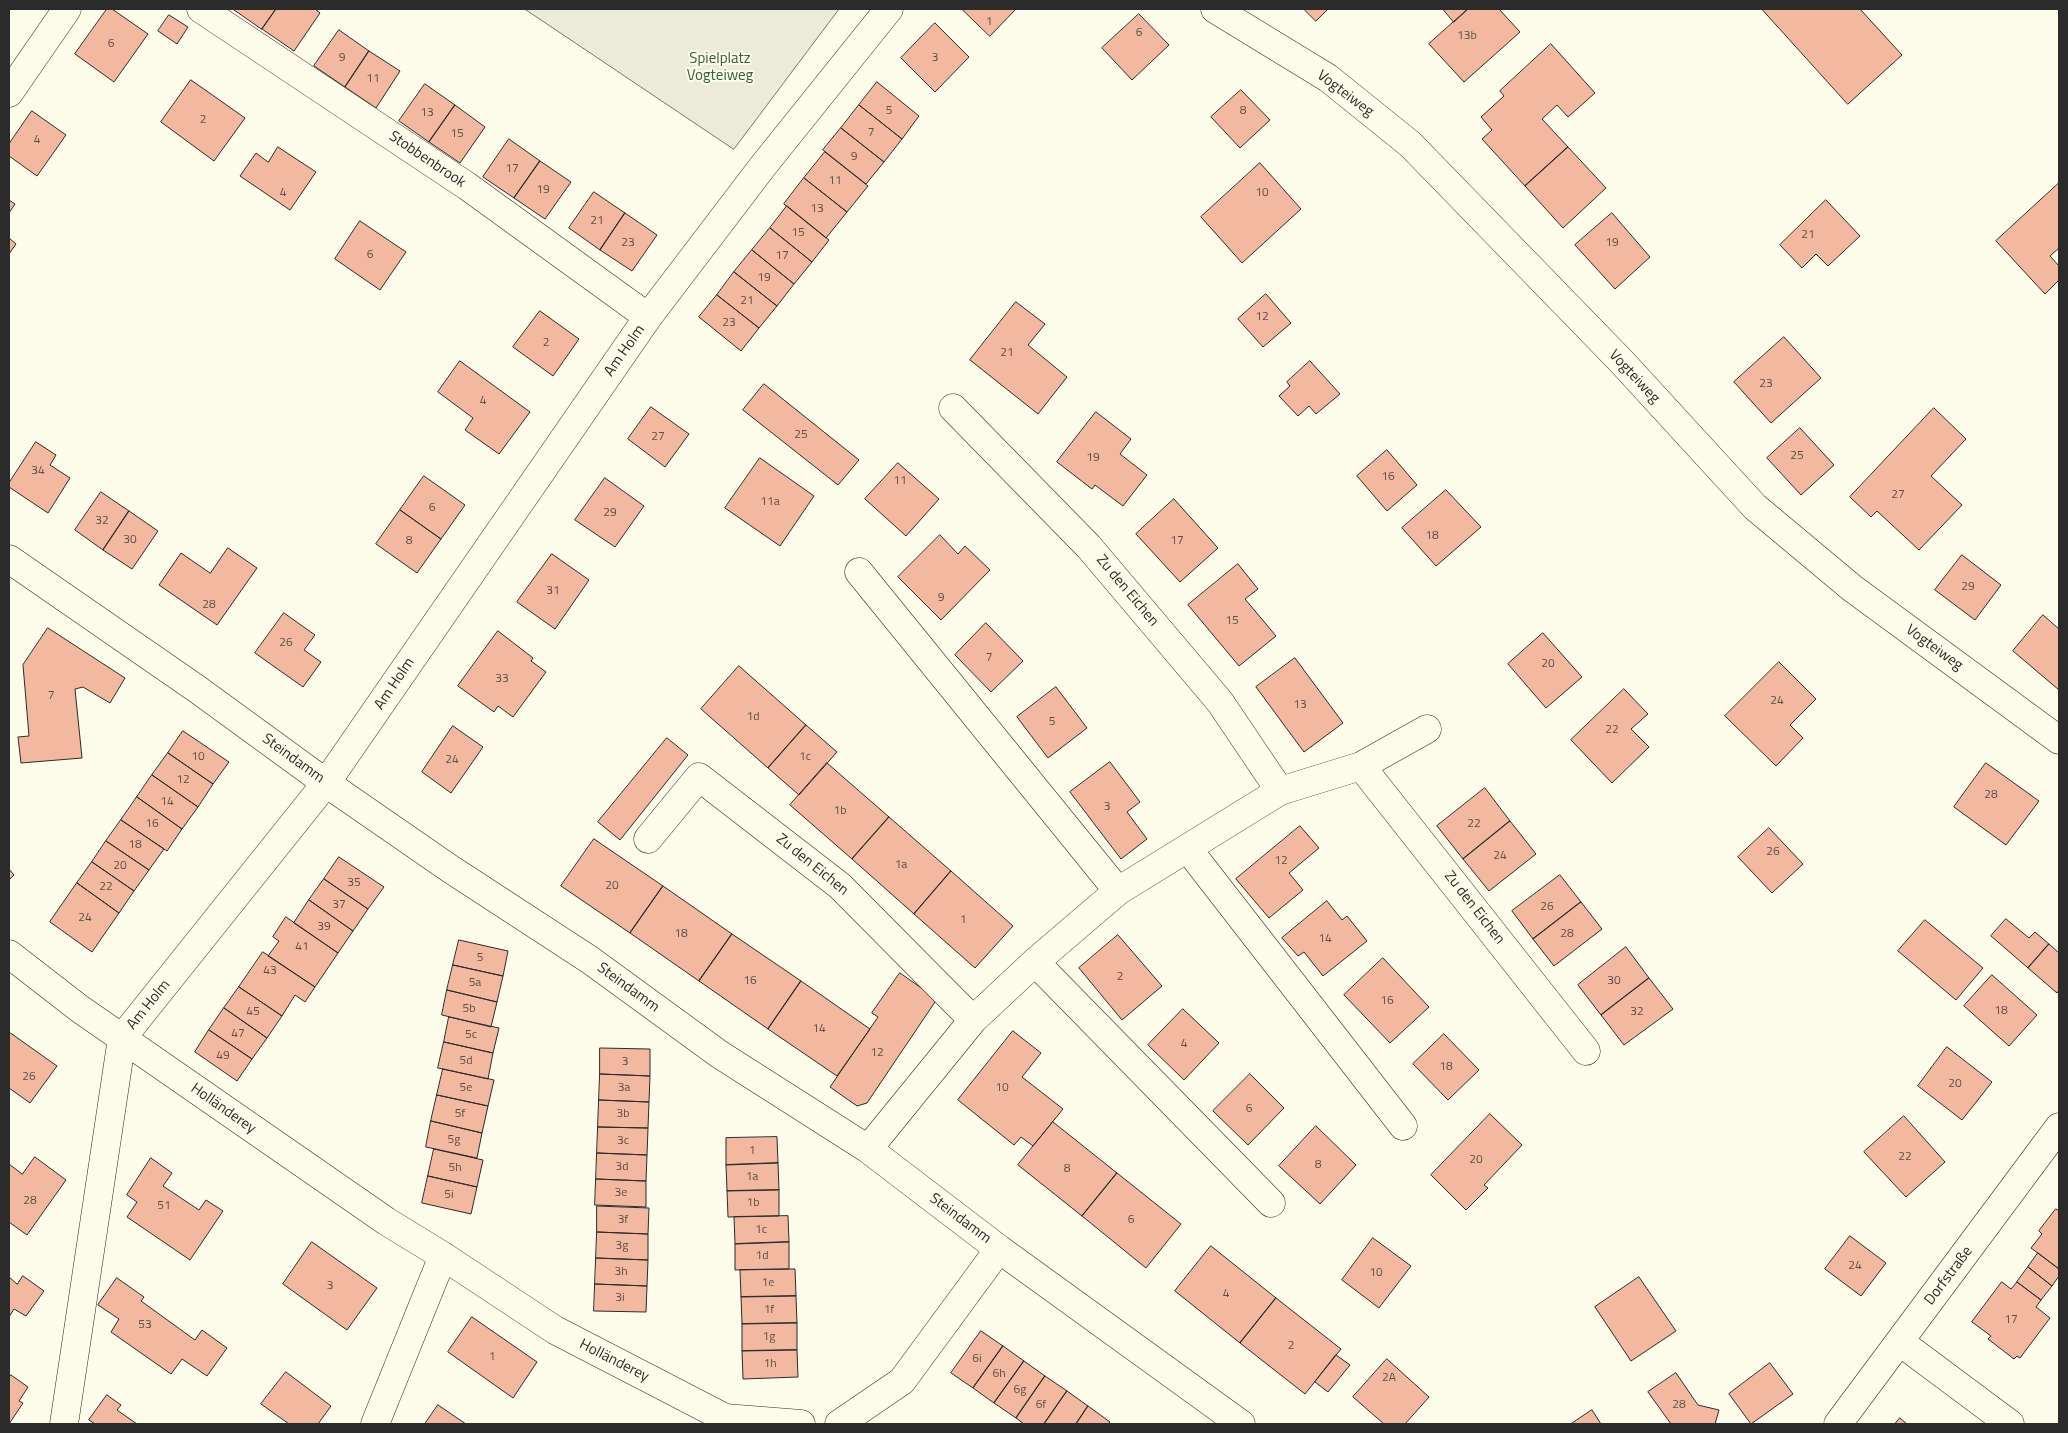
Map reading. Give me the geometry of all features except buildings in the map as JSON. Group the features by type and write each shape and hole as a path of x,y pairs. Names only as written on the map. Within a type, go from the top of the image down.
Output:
{"street":[{"path":"9,93 67,9"},
{"name":"Stobbenbrook","path":"201,9 467,186 648,317"},
{"name":"Am Holm","path":"64,1424 122,1038 326,784 648,317 763,166 890,9"},
{"name":"Vogteiweg","path":"1215,9 1328,78 1410,144 1620,361 1755,507 1852,588 2059,740"},
{"name":"Zu den Eichen","path":"953,408 1089,546 1220,702 1280,791"},
{"name":"Steindamm","path":"9,560 198,689 326,784 449,868 590,960 719,1054 868,1149 999,1249 1241,1424"},
{"path":"859,572 1118,891"},
{"path":"868,1149 973,1020 1035,962 1118,891 1280,791 1361,766 1427,729"},
{"name":"Zu den Eichen","path":"1361,766 1586,1051"},
{"name":"Zu den Eichen","path":"648,839 698,777 840,886 973,1020"},
{"path":"1188,849 1404,1126"},
{"name":"Holländerey","path":"9,954 122,1038 386,1221 555,1330 725,1418 801,1424"},
{"path":"1035,962 1271,1203"},
{"name":"Dorfstraße","path":"1838,1424 2059,1127"},
{"path":"839,1424 902,1381 999,1249"},
{"path":"375,1424 443,1256"},
{"path":"1900,1342 2010,1424"}],"green space":[{"name":"Spielplatz Vogteiweg","path":"525,9 839,9 734,149"}]}
